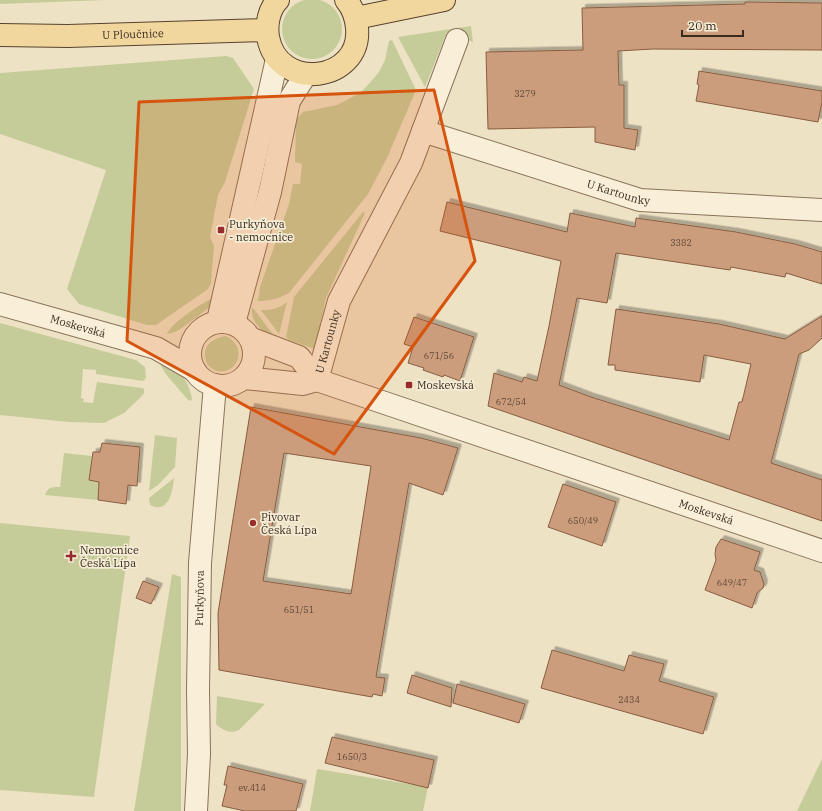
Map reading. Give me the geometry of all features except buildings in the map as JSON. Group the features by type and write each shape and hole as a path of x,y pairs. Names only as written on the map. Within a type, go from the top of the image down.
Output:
{"main road":[{"path":"278,0 269,15 267,30 270,45 277,59 295,72 306,74 321,74 335,69 346,60 354,47 358,33 351,9 444,0"},
{"name":"U Ploučnice","path":"0,35 68,36 267,30"}],"street":[{"name":"U Kartounky","path":"317,380 339,302 411,163 457,40"},
{"path":"226,322 277,59"},
{"path":"226,322 270,192 289,101 306,74"},
{"name":"U Kartounky","path":"423,131 640,200 822,210"},
{"name":"Moskevská","path":"0,304 156,348 194,370"},
{"path":"156,348 198,332 211,323 226,322 242,327 252,339 255,353 252,366 244,378 236,384 226,386 215,385 199,377 190,361 192,340 198,332"},
{"path":"244,378 303,384 317,380 299,357 252,339"},
{"name":"Moskevská","path":"317,380 822,551"},
{"name":"Purkyňova","path":"196,811 199,754 198,690 200,563 215,385"}],"highlighted area":[{"path":"434,90 475,261 334,454 127,341 139,102"}],"green space":[{"path":"306,-1 318,-1 329,4 337,12 342,23 340,41 329,54 318,59 306,59 295,54 287,46 282,35 282,23 287,12 295,4"},
{"path":"0,0 106,0 0,4"},
{"path":"471,26 473,42 447,32 425,87 398,37"},
{"path":"392,40 416,90 387,158 368,194 289,293 274,299 258,301 260,287 289,204 293,184 300,184 302,164 295,162 296,121 303,112 337,105 360,93 379,72 385,60 389,41"},
{"path":"226,56 233,58 254,89 225,182 218,195 210,237 214,246 211,283 208,289 156,325 147,325 79,304 67,289 106,170 0,134 0,73"},
{"path":"363,212 365,213 326,298 315,349 289,340 286,337 294,297"},
{"path":"213,298 210,307 182,328 167,334 180,319"},
{"path":"287,302 279,334 261,310 275,309"},
{"path":"252,308 278,341 264,332 256,324 252,314"},
{"path":"0,323 136,360 145,367 146,378 143,381 96,374 96,370 83,369 81,398 84,399 83,402 93,403 97,382 142,388 144,389 144,393 124,413 104,423 69,422 0,415"},
{"path":"226,336 234,342 238,349 238,356 232,368 226,371 218,371 211,368 207,363 205,351 209,344 213,341"},
{"path":"160,362 182,376 188,385 192,399 191,401 187,399 167,375"},
{"path":"155,435 177,438 175,467 158,485 149,491"},
{"path":"64,453 92,456 89,480 99,482 98,500 45,495 47,490 50,488 60,487"},
{"path":"174,478 171,494 166,504 162,507 150,505 149,498"},
{"path":"0,523 130,536 94,797 0,790"},
{"path":"172,574 181,577 181,811 134,811"},
{"path":"217,696 265,704 239,730 230,732 224,730 216,724"},
{"path":"822,759 822,811 797,811"},
{"path":"317,769 428,787 423,811 310,811"}],"place":[{"name":"Purkyňova - nemocnice","path":"221,230"},
{"name":"Moskevská","path":"409,385"},
{"name":"Pivovar Česká Lípa","path":"253,523"},
{"name":"Nemocnice Česká Lípa","path":"71,556"}]}
